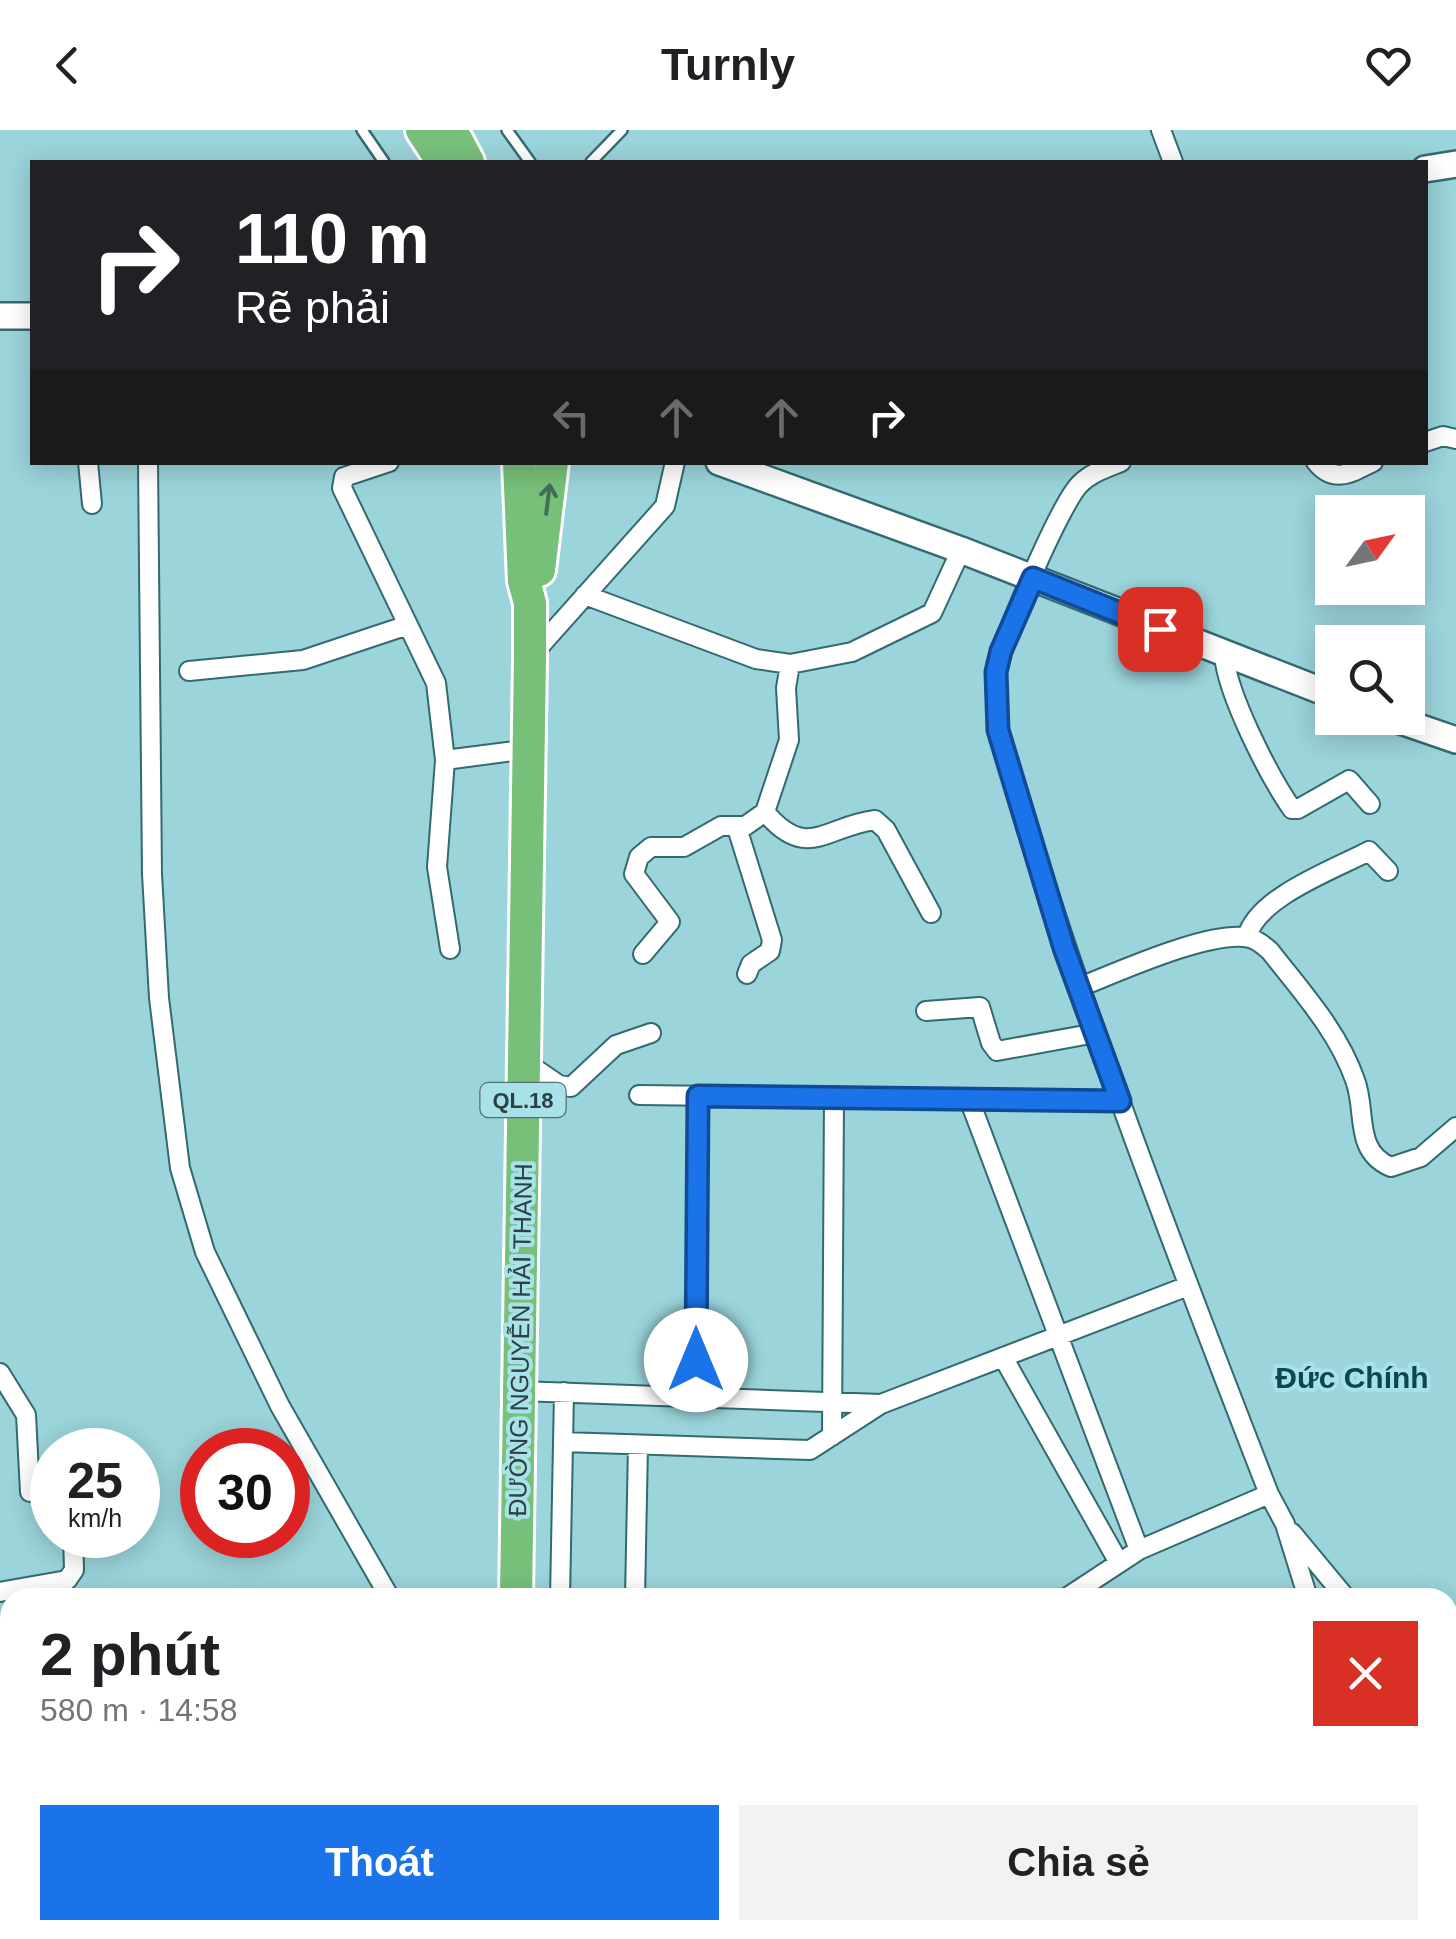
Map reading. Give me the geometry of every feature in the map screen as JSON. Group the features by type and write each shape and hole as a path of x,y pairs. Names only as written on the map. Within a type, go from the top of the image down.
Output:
{"highway":[{"path":"422,130 441,160"},
{"path":"450,130 467,160"},
{"name":"ĐƯỜNG NGUYỄN HẢI THANH","path":"516,1588 530,656 530,603 524,581 519,465"},
{"name":"ĐƯỜNG NGUYỄN HẢI THANH","path":"530,603 538,578 552,465"}],"main road":[{"path":"1428,169 1456,164"},
{"path":"0,316 30,316"},
{"path":"728,465 961,550 1315,690"},
{"path":"1425,729 1456,740"}],"street":[{"path":"1161,130 1172,160"},
{"path":"1428,441 1443,436 1454,443"},
{"path":"88,465 92,504"},
{"path":"148,465 153,892 159,998 180,1168 205,1252 280,1406 384,1588"},
{"path":"379,465 344,476 342,488 436,683 445,760 436,867 450,949"},
{"path":"530,656 665,506 674,465"},
{"path":"1113,465 1094,473 1069,496 1001,651 996,672 998,730 1064,948 1188,1286 1269,1494 1285,1524 1305,1588"},
{"path":"1319,465 1328,474 1343,476 1367,465"},
{"path":"585,595 756,660 790,664 852,652 932,613 961,550"},
{"path":"189,671 303,660 408,625"},
{"path":"1224,656 1226,672 1256,741 1292,809 1349,780 1370,804"},
{"path":"747,974 751,964 767,954 772,940 738,831 765,812 789,740 786,688 790,664"},
{"path":"445,760 529,750"},
{"path":"765,812 779,829 809,840 875,820 886,830 931,913"},
{"path":"643,954 670,922 634,874 639,857 651,847 684,847 721,826 743,826"},
{"path":"1247,937 1249,927 1267,908 1308,880 1365,852 1374,852 1388,871"},
{"path":"1080,987 1195,945 1247,937 1256,940 1270,951 1337,1041 1358,1089 1364,1140 1375,1157 1392,1168 1410,1163 1456,1127"},
{"path":"926,1011 980,1007 997,1051 1096,1033"},
{"path":"524,1061 559,1085 571,1087 616,1045 651,1033"},
{"path":"639,1095 1120,1101"},
{"path":"696,1397 698,1096"},
{"path":"832,1436 834,1098"},
{"path":"969,1099 1139,1550"},
{"path":"563,1442 810,1450 880,1404 1188,1286"},
{"path":"1003,1357 1118,1561"},
{"path":"0,1373 26,1415 30,1492"},
{"path":"519,1391 880,1404"},
{"path":"560,1588 564,1392"},
{"path":"635,1588 638,1445"},
{"path":"1080,1588 1139,1550 1269,1494"},
{"path":"1285,1524 1338,1588"},
{"path":"22,1588 67,1580 74,1570 74,1558"}],"lane":[{"path":"362,130 383,160"},
{"path":"508,130 529,160"},
{"path":"593,160 622,130"}],"district":[{"name":"Đức Chính","path":"1352,1378"}],"route":[{"path":"696,1360 698,1096 1120,1101 1064,948 998,730 996,672 1001,651 1033,578 1160,629"}]}
